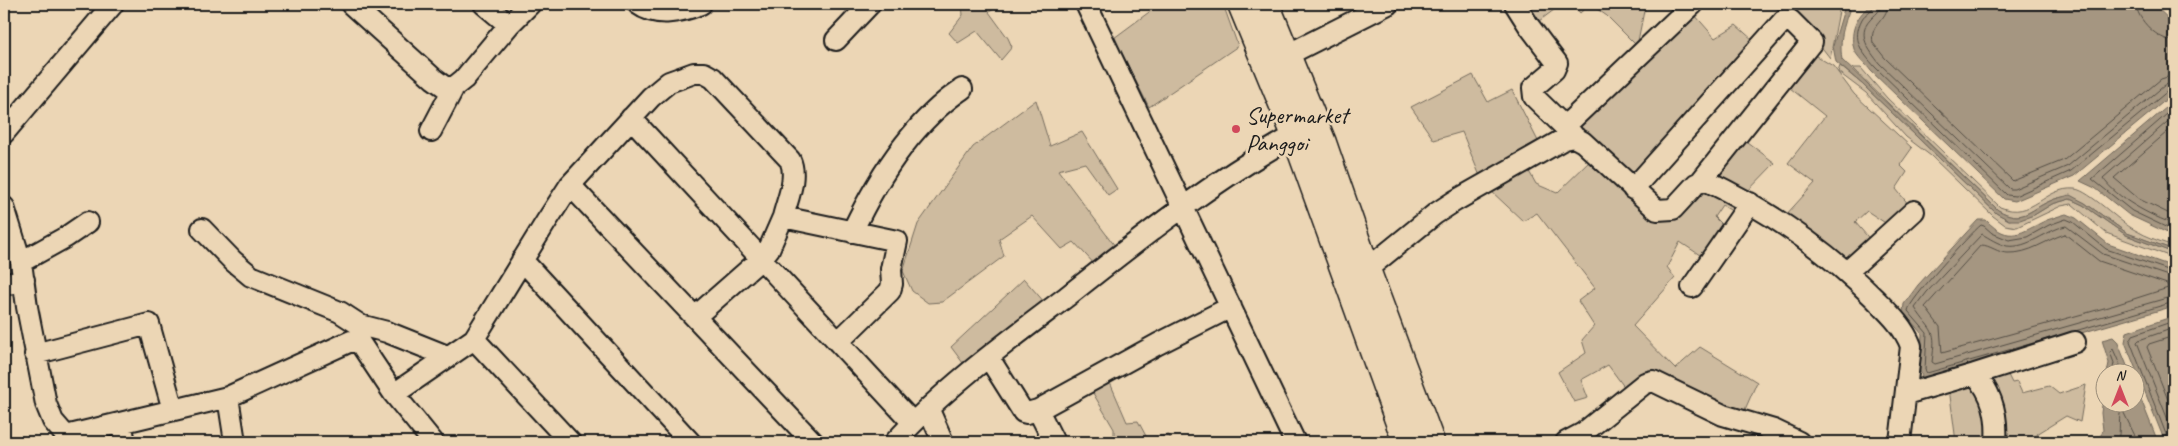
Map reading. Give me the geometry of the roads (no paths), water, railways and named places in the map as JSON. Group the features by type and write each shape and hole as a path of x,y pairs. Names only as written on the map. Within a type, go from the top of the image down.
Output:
{"highway":[{"path":"1242,4 1305,130 1366,270 1430,442"},
{"path":"1265,4 1287,55 1305,130 1407,442"}],"street":[{"path":"4,133 113,4"},
{"path":"351,4 434,79 445,87 454,87"},
{"path":"484,4 509,25"},
{"path":"431,131 454,87 464,79 509,25 530,4"},
{"path":"638,4 650,11 660,13 689,9 701,4"},
{"path":"1086,4 1295,442"},
{"path":"1287,55 1388,4"},
{"path":"1515,4 1528,26 1556,63 1554,70 1533,88 1534,97 1570,132 1583,142 1633,189 1654,208 1665,211 1673,209 1701,181 1812,42 1790,20 1784,20 1633,189"},
{"path":"1366,270 1435,214 1564,139 1693,4"},
{"path":"836,40 861,7"},
{"path":"394,394 474,339 570,185 650,98 669,82 694,73 704,73 713,78 790,160 793,166 793,176 783,217 768,249 761,259 694,316"},
{"path":"852,232 878,181 936,108 962,89"},
{"path":"631,118 913,423"},
{"path":"895,442 913,423 989,358 1183,206 1305,130"},
{"path":"1701,181 1705,180 1750,203 1800,233 1847,272 1906,334 1912,352 1900,442"},
{"path":"570,185 813,442"},
{"path":"1692,287 1750,203"},
{"path":"4,207 22,271 35,354 46,404 58,439 228,397 351,341 358,332"},
{"path":"1847,272 1914,211"},
{"path":"783,217 896,240 898,245 891,270 892,284 890,291 838,342"},
{"path":"4,285 88,222"},
{"path":"202,229 233,261 251,276 340,312 358,332 360,343 394,394 433,442"},
{"path":"522,260 690,442"},
{"path":"989,358 1023,412 1027,413 1038,410 1158,344 1231,307"},
{"path":"35,354 149,324 173,410"},
{"path":"358,332 396,335 447,356"},
{"path":"474,339 570,442"},
{"path":"1906,394 2075,342"},
{"path":"1975,374 1985,385 1995,410 1996,442"},
{"path":"1566,442 1583,433 1645,383 1653,381 1716,412 1774,430 1799,442"},
{"path":"228,397 235,442"},
{"path":"929,410 943,442"},
{"path":"1038,410 1054,442"},
{"path":"121,423 125,442"}],"water":[{"path":"1843,4 1849,4 1849,11 1842,37 1842,60 1998,210 2014,216 2020,216 2052,200 2070,195 2085,203 2127,233 2174,250 2174,253 2126,235 2083,205 2070,199 2052,204 2034,215 2020,220 2009,220 1996,213 1862,84 1836,62 1833,46 1844,9"},
{"path":"1872,4 2153,4 2174,24 2174,93 2074,176 2015,201 2004,199 1871,71 1857,54 1853,42 1854,29 1859,18"},
{"path":"2174,101 2174,236 2129,215 2095,188 2080,181"},
{"path":"2066,214 2076,218 2108,244 2174,267 2174,306 1923,379 1920,371 1922,334 1903,312 1904,304 1918,285 1978,220 1986,220 1994,228 2002,232 2016,234"},
{"path":"2174,316 2174,442 2165,442 2146,394 2146,364 2134,364 2125,342 2127,332"},
{"path":"2113,337 2117,341 2126,364 2109,364 2102,340"},
{"path":"2146,412 2158,442 2098,442 2103,430 2101,414 2146,414"}],"place":[{"name":"Supermarket Panggoi","path":"1236,129"}]}
